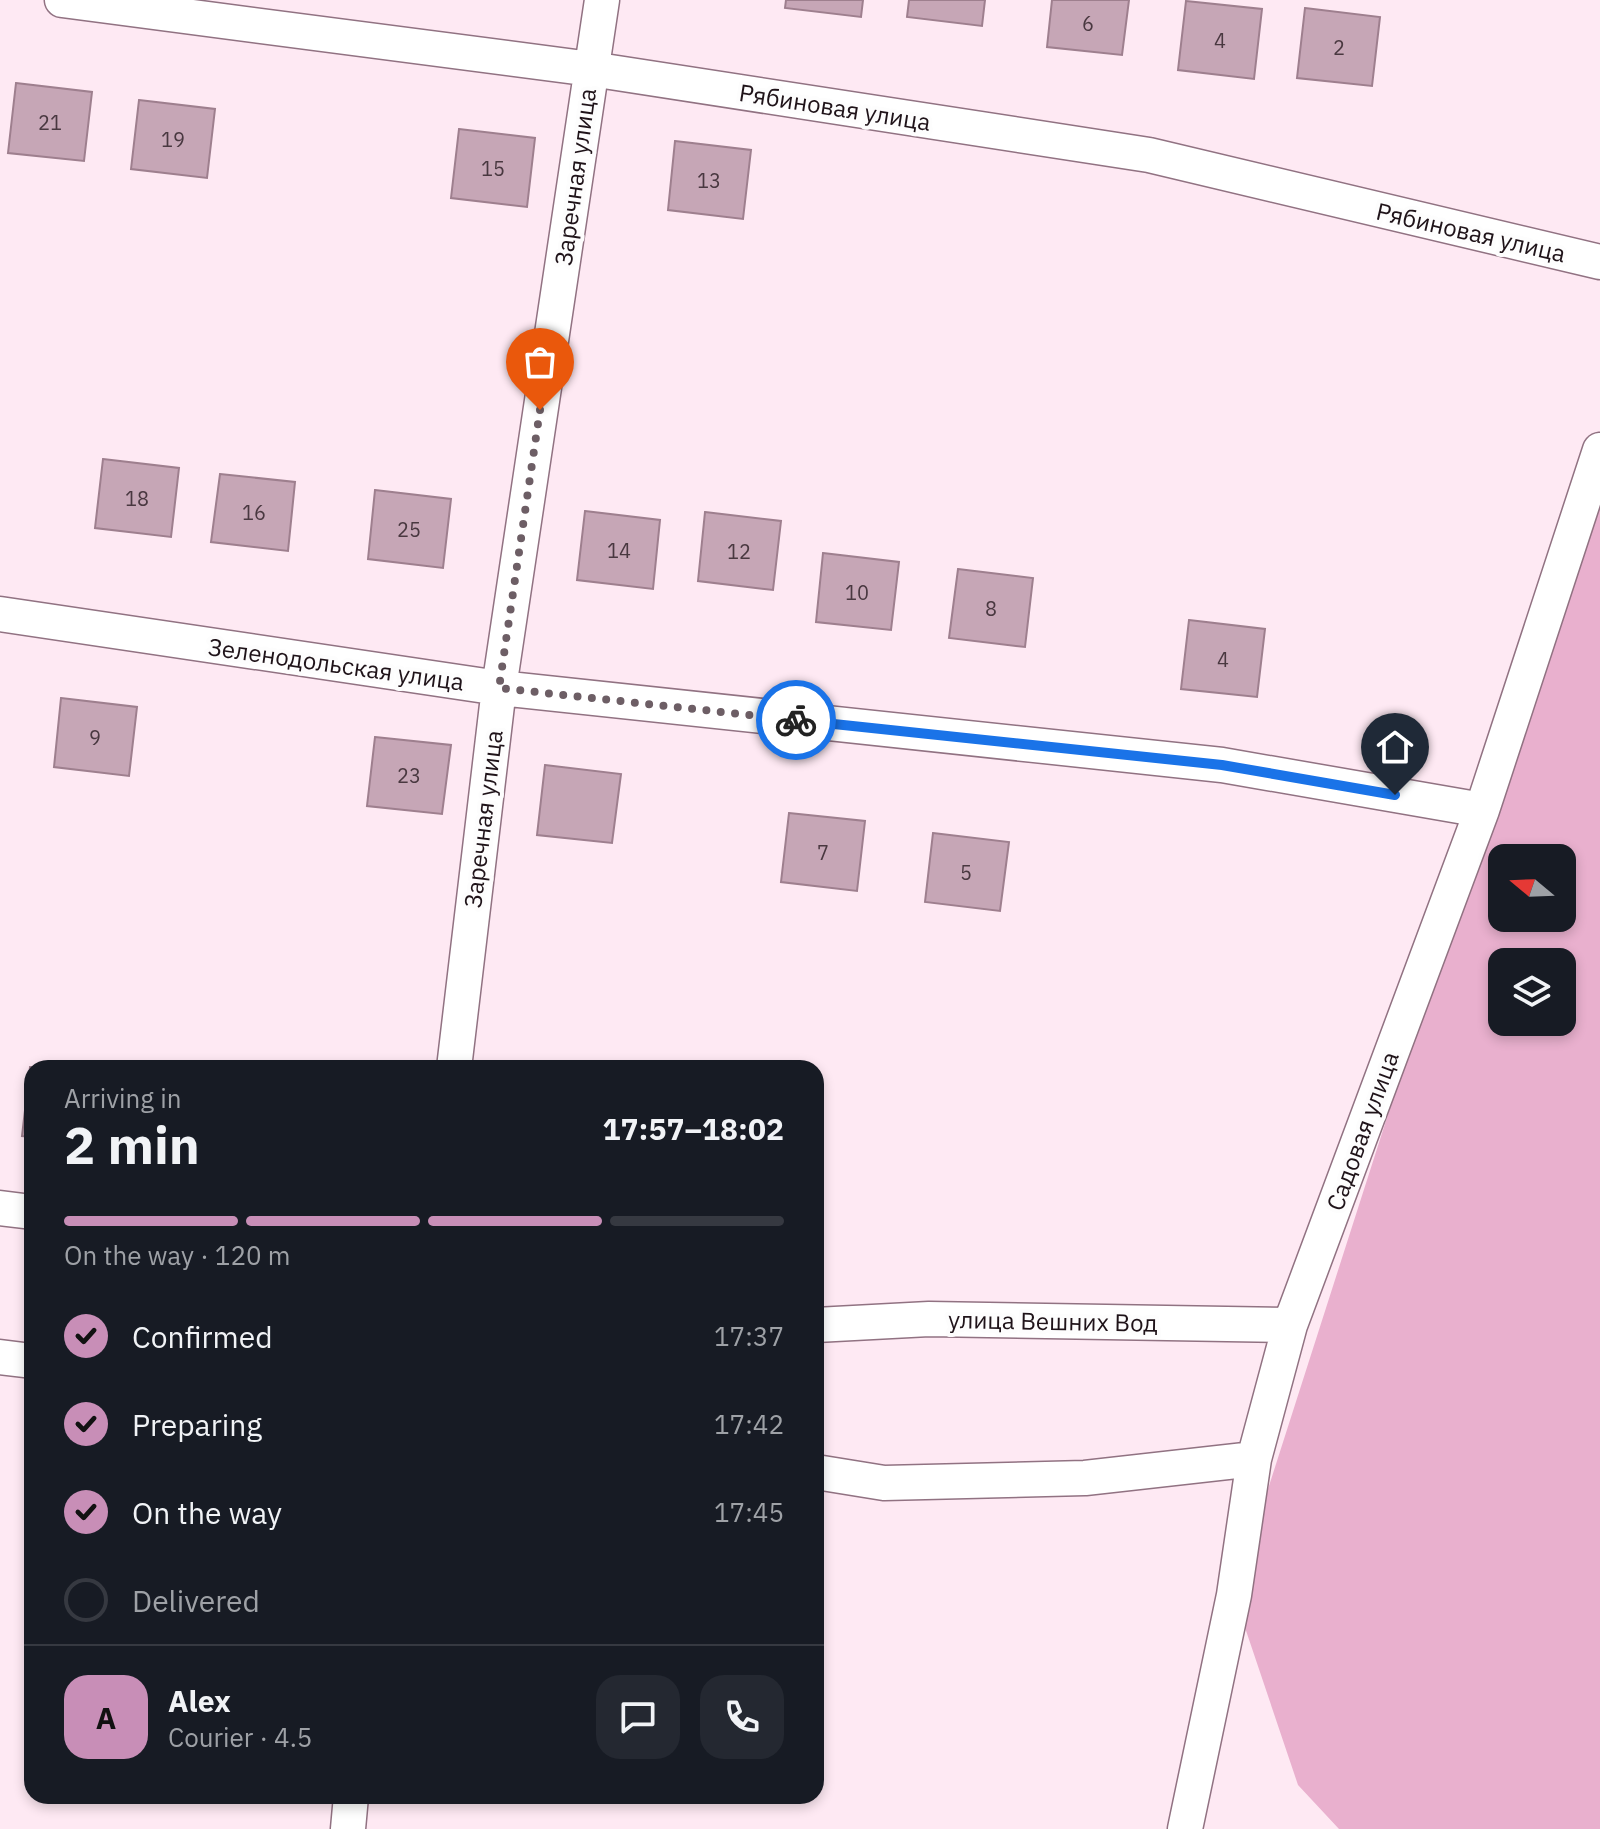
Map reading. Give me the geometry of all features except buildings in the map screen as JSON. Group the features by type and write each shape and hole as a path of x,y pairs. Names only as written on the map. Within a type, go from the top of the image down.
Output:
{"street":[{"name":"Рябиновая улица","path":"62,0 591,69 1149,155 1600,262"},
{"name":"Заречная улица","path":"455,1060 499,688 602,0"},
{"name":"Садовая улица","path":"1185,1829 1234,1595 1254,1459 1290,1325 1482,810 1600,450"},
{"name":"Зеленодольская улица","path":"0,614 499,688 1222,765 1482,810"},
{"path":"0,1208 24,1211"},
{"name":"улица Вешних Вод","path":"824,1325 929,1319 1290,1325"},
{"path":"0,1357 24,1360"},
{"path":"824,1473 884,1483 1085,1478 1254,1459"},
{"path":"348,1829 350,1804"}],"shaded area":[{"path":"1600,453 1600,1829 1339,1829 1298,1785 1234,1595"}],"way so far":[{"path":"540,410 499,688 796,720"}],"route":[{"path":"796,720 1222,765 1395,795"}]}
